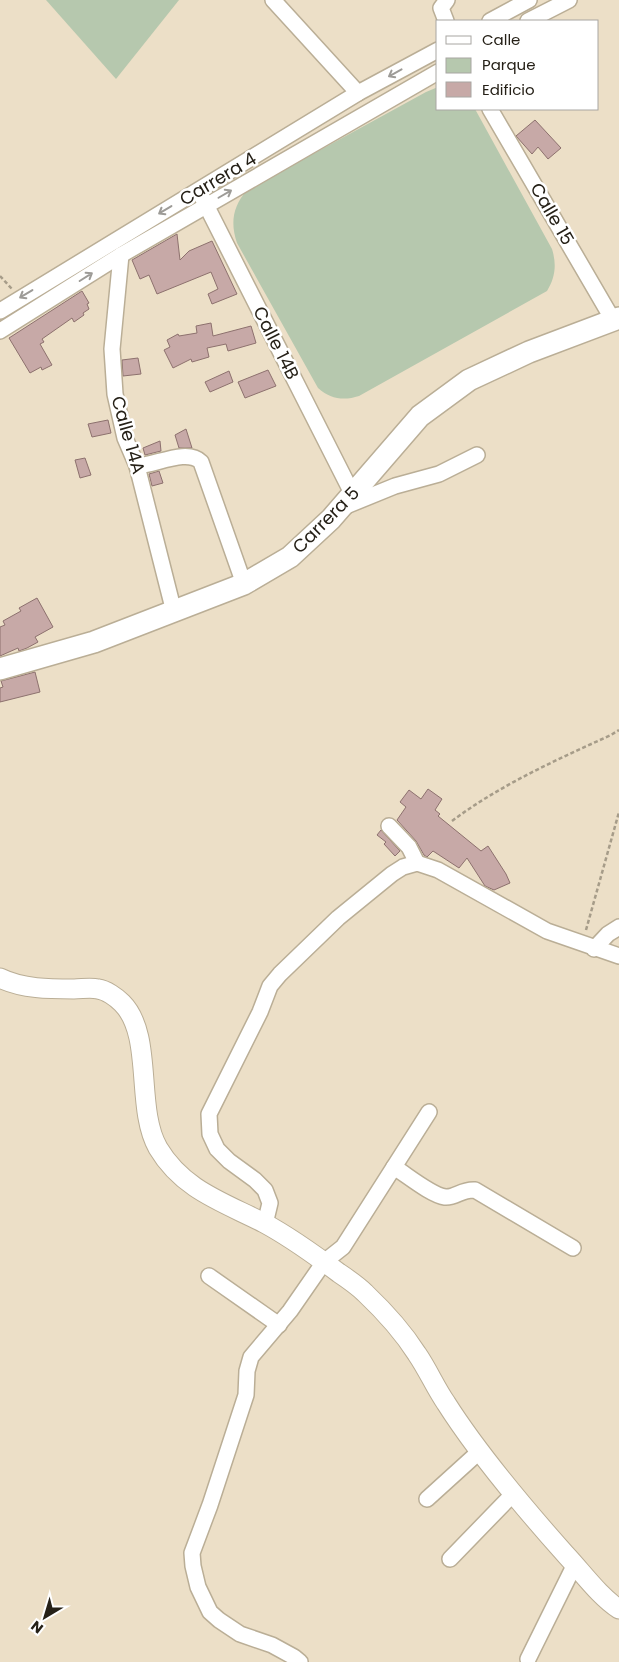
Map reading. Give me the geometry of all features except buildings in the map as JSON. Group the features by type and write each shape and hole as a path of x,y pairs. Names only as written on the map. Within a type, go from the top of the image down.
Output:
{"main road":[{"name":"Carrera 5","path":"0,669 94,642 244,584 290,557 346,502 420,416 469,380 529,352 616,319"}],"street":[{"path":"273,0 358,93"},
{"path":"446,20 442,8 447,0"},
{"path":"492,20 529,0"},
{"path":"530,20 569,0"},
{"name":"Carrera 4","path":"0,311 20,297 358,93 436,51"},
{"name":"Carrera 4","path":"0,331 121,255 436,73"},
{"name":"Calle 15","path":"491,110 616,319"},
{"name":"Calle 14B","path":"198,190 346,502"},
{"name":"Calle 14A","path":"121,255 112,349 115,394 125,438 138,466 174,612"},
{"path":"138,466 146,466 185,456 196,457 200,462 244,584"},
{"path":"346,502 356,501 395,486 439,474 477,456"},
{"path":"388,826 409,847 417,863"},
{"path":"265,1224 270,1203 265,1190 217,1149 210,1134 209,1114 260,1012 270,986 338,918 392,874 403,867 417,863 438,870 547,931 619,956"},
{"path":"588,946 619,927"},
{"path":"0,978 8,982 54,989 97,988 107,992 122,1003 129,1012 140,1040 150,1129 158,1148 172,1166 189,1184 213,1199 265,1224 324,1262 364,1292 394,1324 417,1353 445,1403 514,1493 575,1564 619,1609"},
{"path":"300,1662 283,1651 240,1634 210,1612 198,1587 192,1553 210,1505 246,1395 247,1371 251,1357 290,1311 324,1262 343,1247 429,1112"},
{"path":"394,1167 434,1193 444,1197 454,1196 466,1189 475,1190 573,1248"},
{"path":"210,1276 278,1325"},
{"path":"428,1499 480,1450"},
{"path":"450,1559 514,1493"},
{"path":"528,1659 575,1564"}],"path":[{"path":"0,276 20,297"},
{"path":"452,821 542,766 619,730"},
{"path":"588,946 619,812"}],"green space":[{"path":"46,0 179,0 116,79"},
{"path":"436,88 436,110 476,110 552,249 555,266 552,281 547,291 359,396 343,399 332,397 318,388 237,243 233,222 234,215 242,196 247,190"}]}
